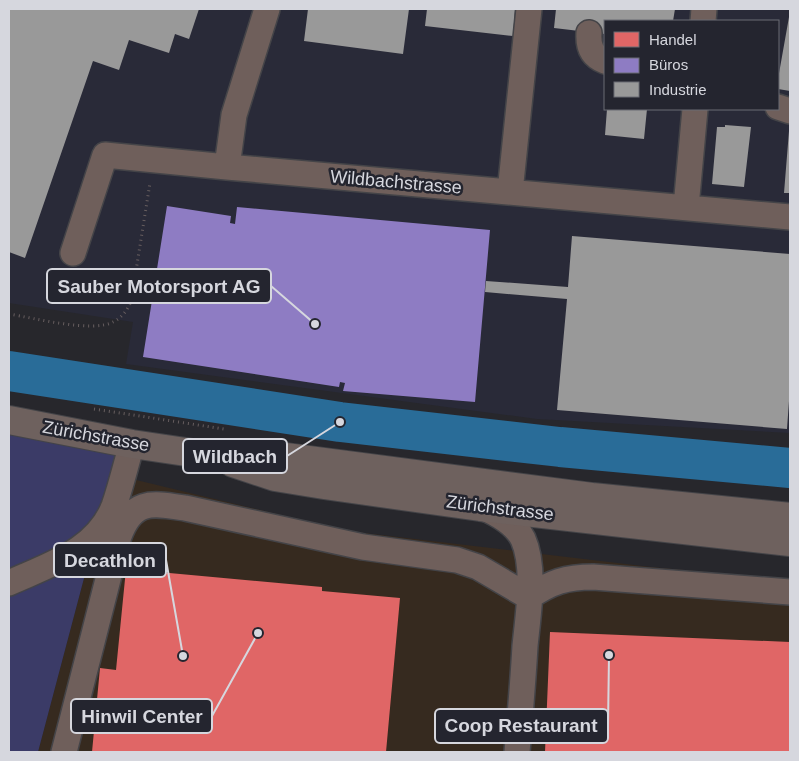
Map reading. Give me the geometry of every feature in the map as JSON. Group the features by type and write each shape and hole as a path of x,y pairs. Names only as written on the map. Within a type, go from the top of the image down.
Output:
{"main road":[{"name":"Zürichstrasse","path":"9,420 132,444 212,456 278,456 592,497 790,517"},
{"name":"Zürichstrasse","path":"212,456 275,477 324,485 480,507 790,542"}],"lane":[{"path":"227,167 234,115 267,9"},
{"path":"510,192 529,9"},
{"path":"589,33 588,40 591,51 595,56 604,60"},
{"path":"686,208 695,110"},
{"name":"Wildbachstrasse","path":"73,252 105,155 790,217"},
{"path":"9,583 76,552 98,532 113,507 132,444"},
{"path":"64,752 119,536 128,517 136,510 152,504 185,508 363,547 456,560 478,567 529,597"},
{"path":"480,507 506,520 522,538 528,555 529,597 517,752"},
{"path":"529,597 556,581 567,578 593,577 790,592"}],"path":[{"path":"9,314 86,326 106,325 119,319 131,302 146,206"}],"shaded area":[{"path":"9,9 790,9 790,433 537,419 126,364 133,322 9,303"},
{"path":"9,422 132,444 92,548 38,752 9,752"},
{"path":"128,478 347,531 651,567 790,580 790,752 38,752 92,548"}],"building: Handel":[{"path":"126,569 322,587 322,591 400,598 386,752 92,752 100,668 116,670"},
{"path":"550,632 790,642 790,752 545,752"}],"building: Büros":[{"path":"167,206 231,216 230,223 235,224 237,207 490,230 475,402 343,391 345,383 340,382 339,387 143,357"}],"building: Industrie":[{"path":"9,9 199,9 189,39 175,34 169,53 129,40 119,70 93,61 25,258 9,252"},
{"path":"308,9 409,9 403,54 304,41"},
{"path":"427,9 515,9 513,36 425,26"},
{"path":"556,9 675,9 673,20 604,20 604,34 554,28"},
{"path":"789,17 790,91 779,89 779,73"},
{"path":"607,110 647,110 644,139 605,135"},
{"path":"725,125 751,127 744,187 712,184 717,127 725,127"},
{"path":"789,131 790,193 784,193"},
{"path":"572,236 790,254 790,387 787,429 557,410 567,299 485,292 486,281 568,287"}],"waterway":[{"path":"9,371 340,422 560,447 790,468"}],"place":[{"name":"Sauber Motorsport AG","path":"315,324"},
{"name":"Wildbach","path":"340,422"},
{"name":"Hinwil Center","path":"258,633"},
{"name":"Coop Restaurant","path":"609,655"},
{"name":"Decathlon","path":"183,656"}]}
